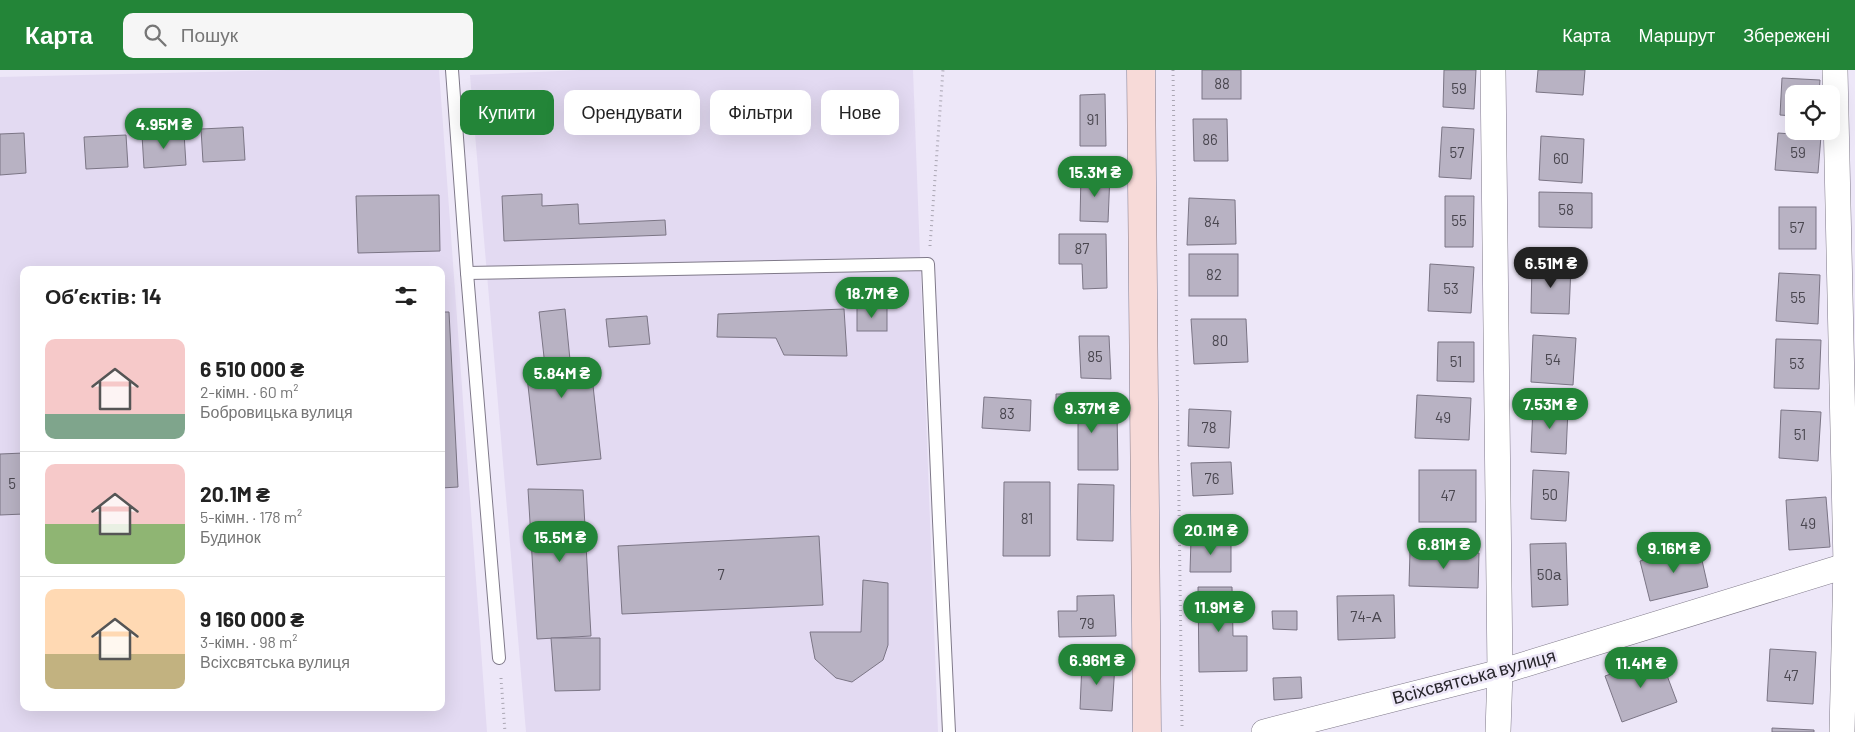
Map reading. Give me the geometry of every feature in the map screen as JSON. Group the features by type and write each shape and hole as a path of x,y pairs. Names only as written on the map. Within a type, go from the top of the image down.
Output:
{"street":[{"path":"1141,70 1147,732"},
{"path":"1493,70 1500,672 1498,732"},
{"path":"1835,70 1847,275 1850,564 1842,732"},
{"name":"Всіхсвятська вулиця","path":"1264,732 1500,672 1850,564"}],"lane":[{"path":"452,70 499,658"},
{"path":"467,273 928,264 949,732"}],"path":[{"path":"928,264 943,70"},
{"path":"1173,70 1182,726"},
{"path":"502,697 505,732"}],"shaded area":[{"path":"288,70 439,70 487,732 0,732 0,77"},
{"path":"580,70 913,70 938,732 526,732 475,135 554,135 554,90 471,90 470,75"}],"building":[{"path":"1202,70 1241,70 1241,99 1202,99"},
{"path":"1444,70 1476,70 1474,109 1443,107"},
{"path":"1538,70 1585,70 1583,95 1536,92"},
{"path":"1782,78 1820,80 1820,85 1785,85 1785,115 1780,115"},
{"path":"1105,94 1106,146 1080,146 1080,95"},
{"path":"1193,119 1227,119 1228,161 1194,161"},
{"path":"243,127 245,160 203,162 201,129"},
{"path":"1442,127 1474,129 1471,179 1439,177"},
{"path":"24,133 26,173 0,175 0,134"},
{"path":"184,133 186,165 144,168 142,135"},
{"path":"1778,133 1785,133 1785,140 1821,140 1818,173 1775,170"},
{"path":"126,135 128,167 86,169 84,137"},
{"path":"1541,136 1584,139 1582,183 1539,180"},
{"path":"1081,174 1110,174 1108,222 1080,221"},
{"path":"1539,192 1592,193 1592,228 1539,227"},
{"path":"542,194 542,206 578,204 579,224 665,220 666,235 504,241 502,196"},
{"path":"439,195 440,251 358,253 356,196"},
{"path":"1445,196 1474,196 1473,247 1445,247"},
{"path":"1189,198 1235,200 1236,244 1187,245"},
{"path":"1779,207 1816,207 1816,249 1779,249"},
{"path":"1059,234 1106,234 1107,288 1083,289 1082,264 1059,264"},
{"path":"1189,254 1238,254 1238,296 1189,296"},
{"path":"1430,264 1474,267 1471,313 1428,311"},
{"path":"1532,264 1571,265 1569,314 1531,313"},
{"path":"1779,273 1820,275 1818,324 1776,321"},
{"path":"857,306 887,306 887,331 857,331"},
{"path":"565,309 570,360 590,358 601,459 537,465 526,368 545,366 539,312"},
{"path":"844,309 847,356 784,355 776,338 717,337 718,314"},
{"path":"445,312 449,312 458,487 445,488"},
{"path":"647,316 650,344 609,347 606,319"},
{"path":"1191,319 1246,319 1248,362 1194,364"},
{"path":"1533,335 1576,338 1573,385 1531,382"},
{"path":"1079,336 1109,336 1111,379 1081,378"},
{"path":"1776,339 1821,340 1819,389 1774,388"},
{"path":"1438,342 1474,342 1474,382 1437,381"},
{"path":"1056,394 1086,394 1086,412 1117,412 1118,470 1078,470 1078,414 1056,414"},
{"path":"1417,395 1471,398 1469,440 1415,438"},
{"path":"984,397 1031,400 1030,431 982,428"},
{"path":"1533,407 1568,409 1566,454 1531,452"},
{"path":"1189,409 1231,411 1229,448 1188,446"},
{"path":"1781,410 1821,412 1818,461 1779,458"},
{"path":"20,453 20,514 0,515 0,454"},
{"path":"1231,462 1233,494 1193,496 1191,463"},
{"path":"1419,470 1476,470 1476,522 1419,522"},
{"path":"1533,470 1569,472 1566,521 1531,519"},
{"path":"1004,482 1050,482 1050,556 1003,556"},
{"path":"1078,484 1114,485 1113,541 1077,540"},
{"path":"528,489 583,490 591,636 537,639"},
{"path":"1826,497 1830,547 1789,550 1786,500"},
{"path":"819,536 823,605 622,614 618,546"},
{"path":"1191,539 1231,539 1231,572 1190,572"},
{"path":"1566,543 1568,605 1532,607 1530,544"},
{"path":"1699,547 1708,587 1650,601 1640,561"},
{"path":"1410,551 1479,553 1478,588 1409,586"},
{"path":"863,580 888,583 888,645 883,660 852,682 836,678 815,659 810,632 861,632"},
{"path":"1198,587 1232,587 1233,636 1247,636 1247,671 1199,672"},
{"path":"1114,595 1116,636 1059,637 1058,611 1077,611 1077,596"},
{"path":"1394,595 1395,638 1338,640 1337,596"},
{"path":"1272,611 1297,611 1297,630 1273,629"},
{"path":"551,638 600,638 600,690 555,691"},
{"path":"1770,649 1816,652 1813,704 1767,701"},
{"path":"1660,657 1677,702 1622,722 1605,676"},
{"path":"1082,662 1115,664 1112,711 1080,709"},
{"path":"1301,677 1302,698 1274,700 1273,678"},
{"path":"1772,728 1814,730 1814,732 1772,732"}]}
